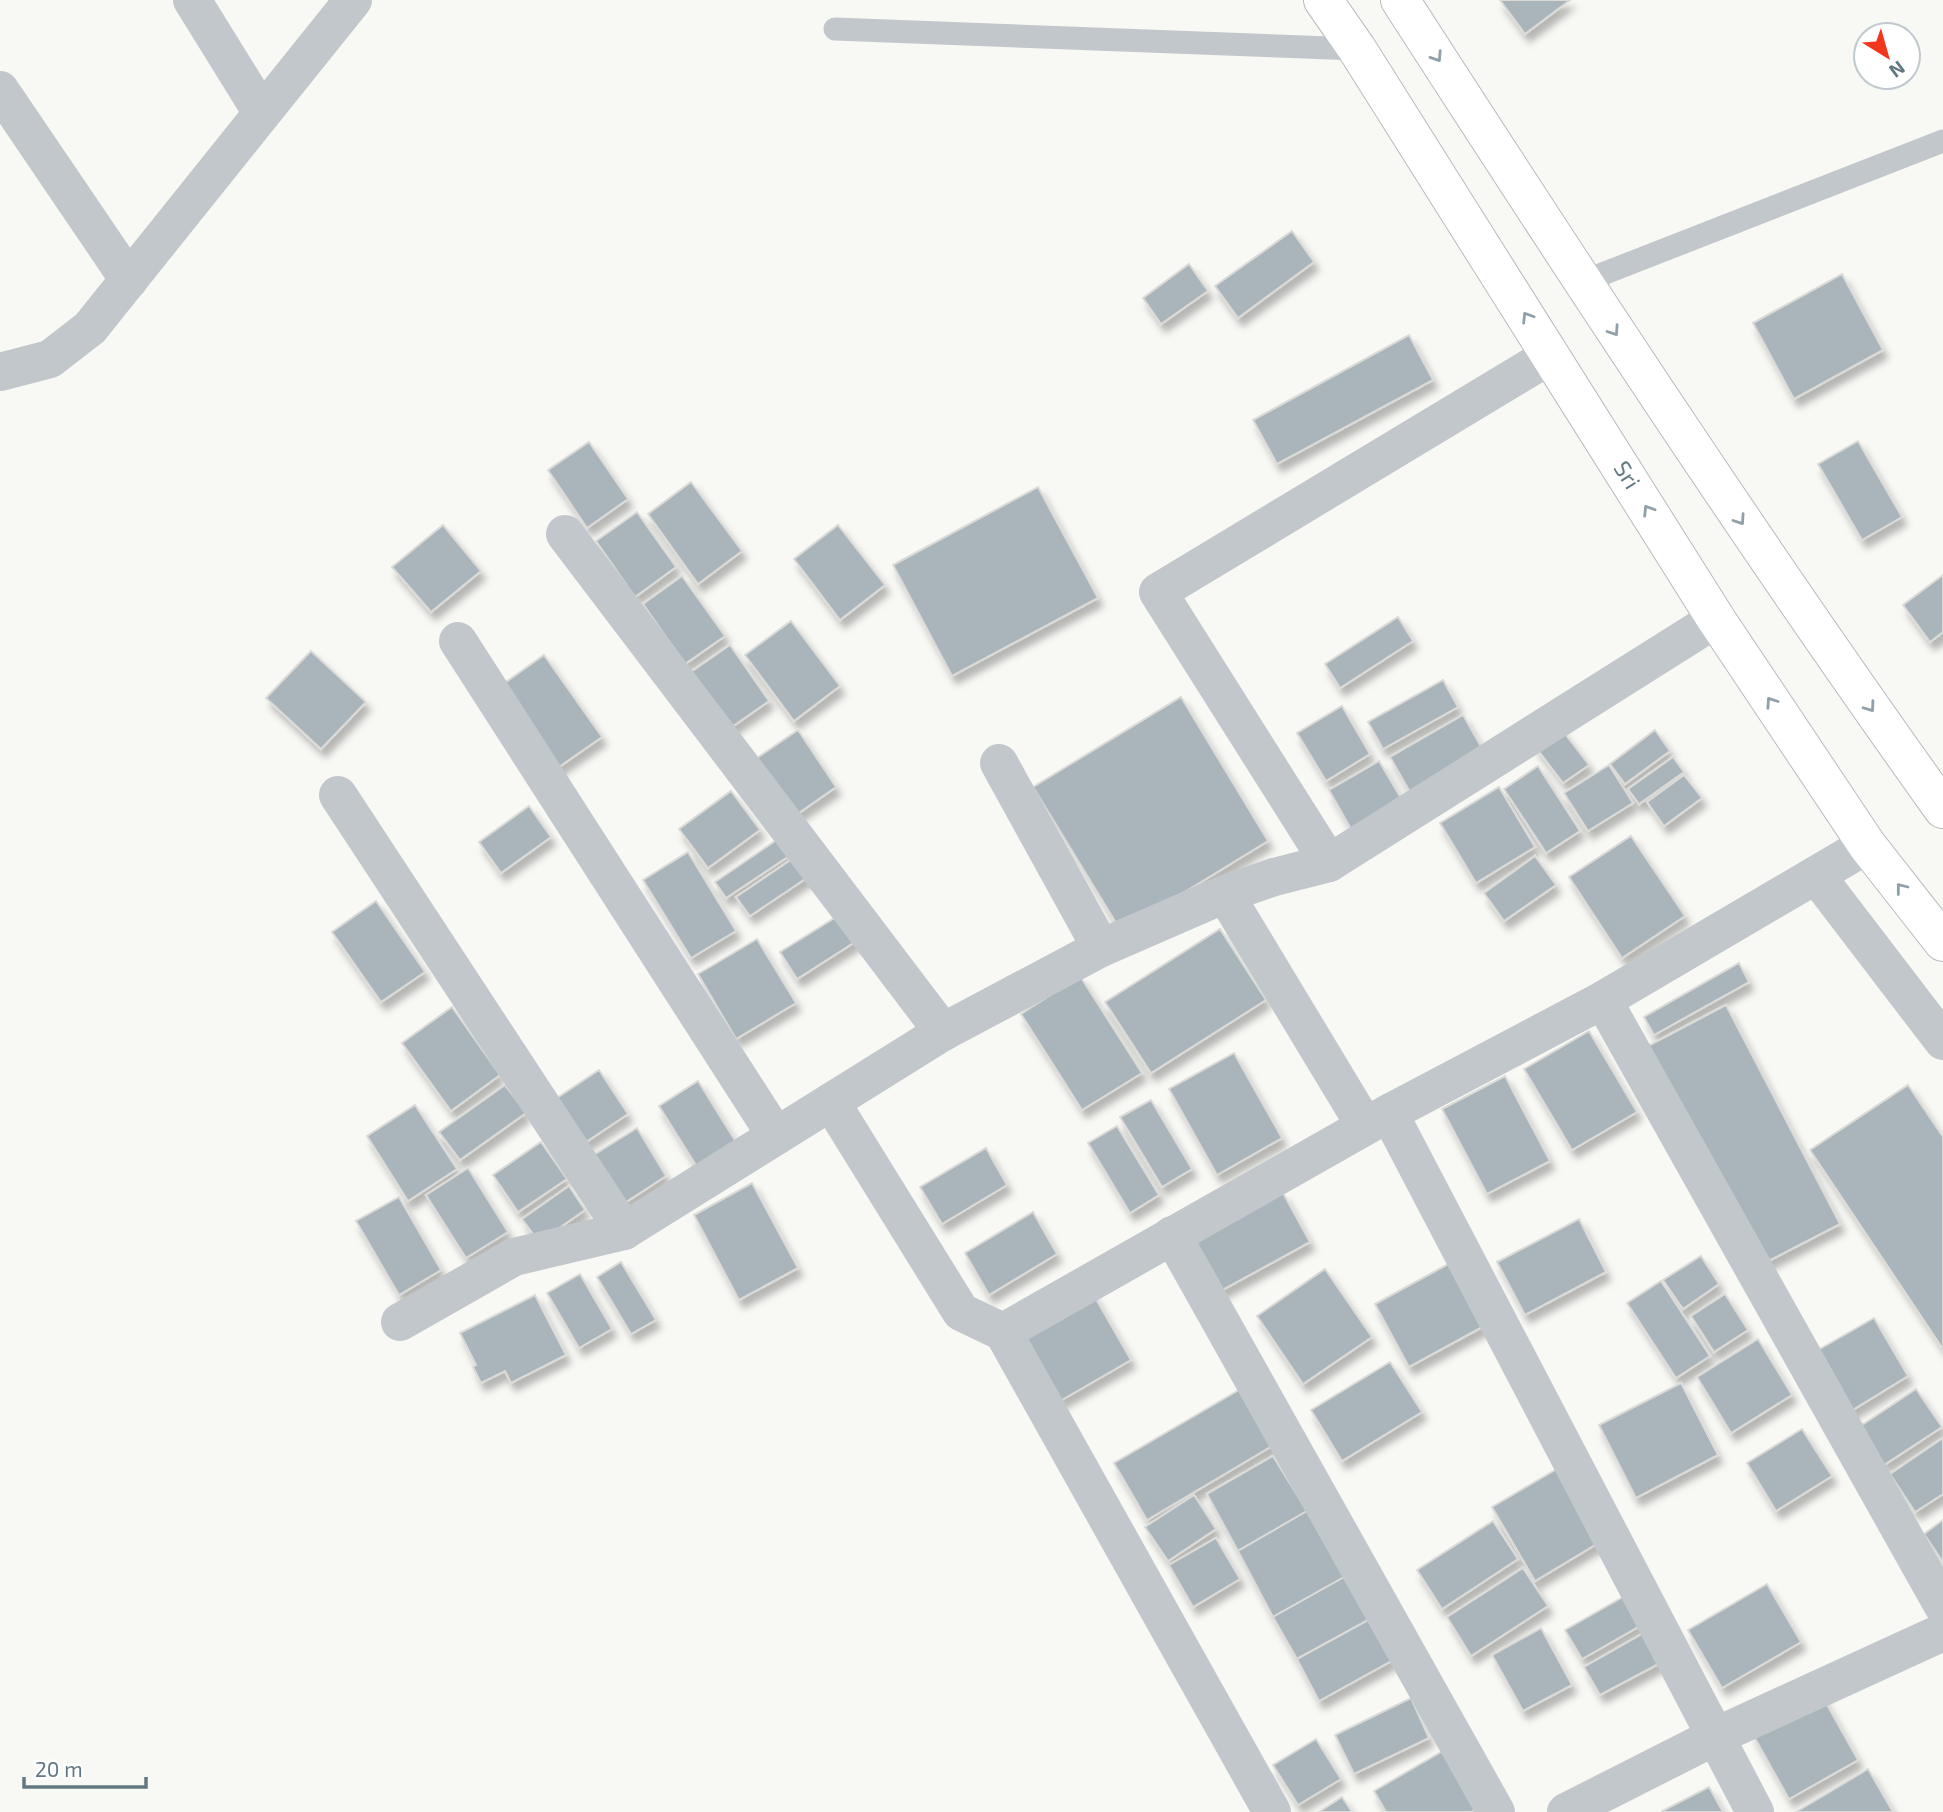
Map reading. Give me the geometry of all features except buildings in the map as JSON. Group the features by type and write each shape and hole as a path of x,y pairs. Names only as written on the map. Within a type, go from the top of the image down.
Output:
{"highway":[{"name":"Sri","path":"1323,0 1357,49 1716,619 1867,845 1943,942"},
{"path":"1400,0 1582,282 1805,616 1943,809"}],"street":[{"path":"192,0 262,113"},
{"path":"0,372 50,359 90,328 353,0"},
{"path":"0,90 129,279"},
{"path":"1329,863 1158,592 1551,355"},
{"path":"565,534 943,1032"},
{"path":"400,1322 514,1257 624,1231 943,1032 1101,948 1225,894 1274,877 1329,863 1716,619"},
{"path":"457,641 776,1136"},
{"path":"999,763 1101,948"},
{"path":"338,795 624,1231"},
{"path":"1003,1332 1377,1120 1603,1000 1867,845"},
{"path":"1816,874 1943,1041"},
{"path":"1225,894 1377,1120 1755,1812"},
{"path":"1603,1000 1943,1606"},
{"path":"831,1102 961,1312 1003,1332 1272,1812"},
{"path":"1172,1235 1496,1812"},
{"path":"1566,1812 1714,1738 1943,1632"}],"lane":[{"path":"835,29 1357,49"},
{"path":"1582,282 1943,141"}]}
